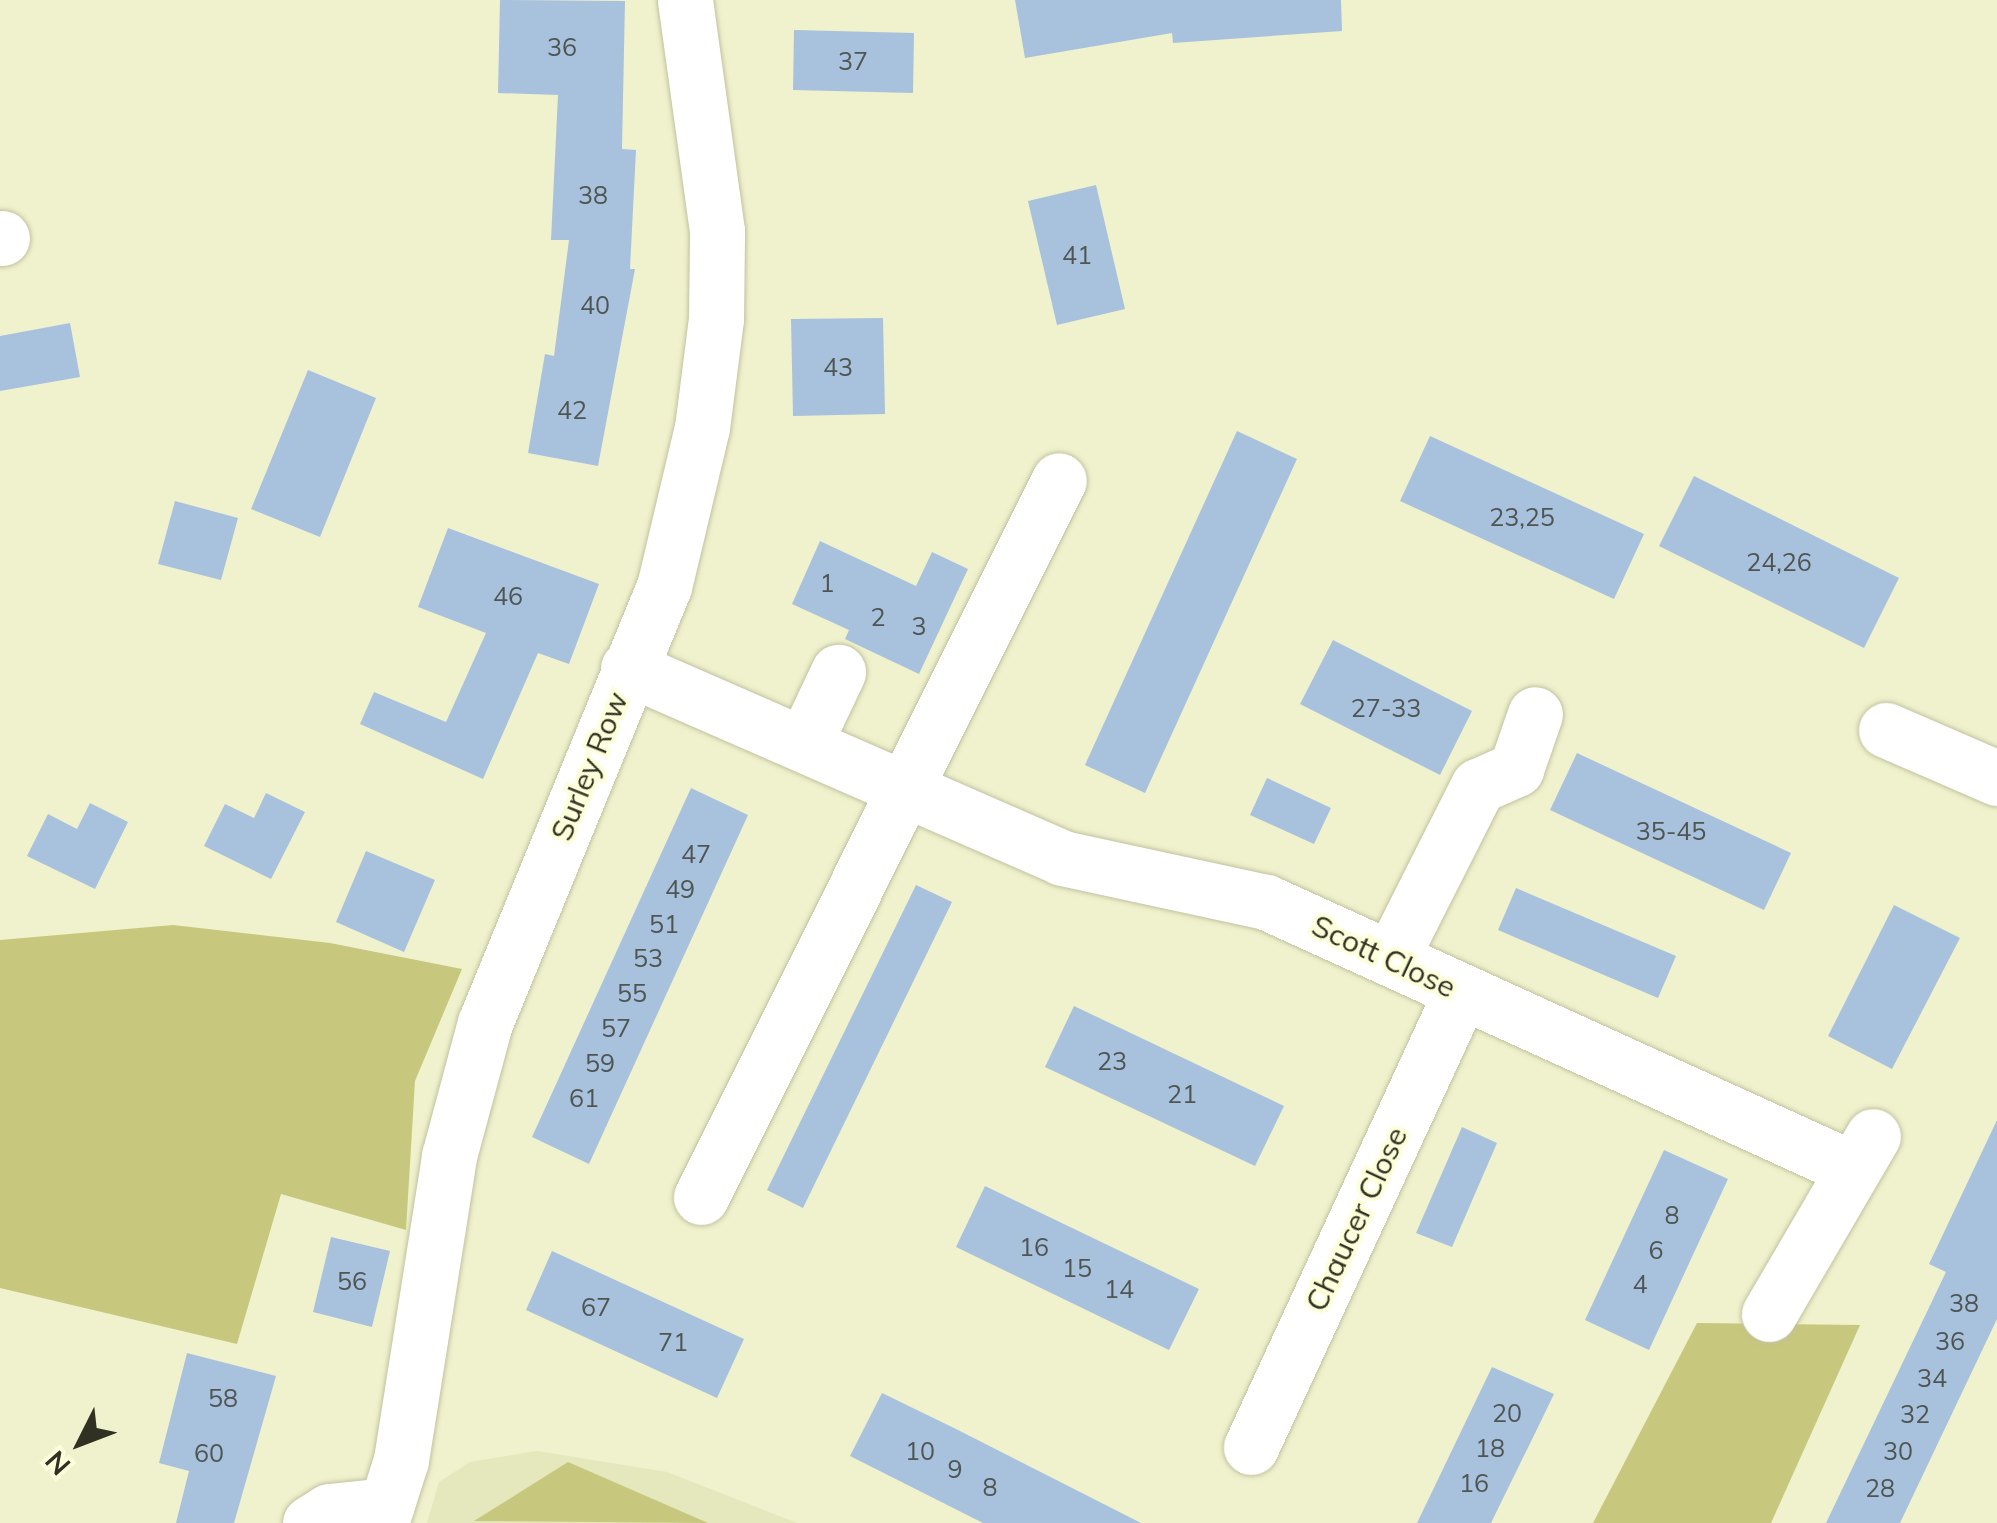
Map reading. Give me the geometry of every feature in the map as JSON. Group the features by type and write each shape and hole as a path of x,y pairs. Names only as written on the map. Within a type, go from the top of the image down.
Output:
{"street":[{"name":"Surley Row","path":"384,1514 414,1389 449,1156 486,1023 669,568 702,428 716,319 717,231 685,0"},
{"path":"701,1197 1059,480"},
{"name":"Scott Close","path":"628,668 1062,858 1266,902 1461,992 1862,1152 1769,1314"},
{"path":"804,744 838,672"},
{"path":"1391,958 1478,786 1516,769 1535,714"},
{"path":"1886,730 1997,778"},
{"name":"Chaucer Close","path":"1251,1447 1461,992"},
{"path":"310,1523 330,1512 384,1514"}],"shaded area":[{"path":"537,1451 667,1472 797,1523 427,1523 439,1482 470,1462"}],"green space":[{"path":"173,925 330,943 462,969 415,1081 406,1230 281,1194 237,1344 0,1288 0,940"},
{"path":"1697,1323 1860,1325 1771,1523 1593,1523"},
{"path":"568,1462 708,1523 474,1521"}],"building":[{"path":"500,0 625,1 622,149 636,150 630,269 635,269 598,466 528,453 545,354 554,356 569,240 551,240 558,95 498,93"},
{"path":"1015,0 1341,0 1342,31 1173,43 1172,33 1025,58"},
{"path":"794,30 914,33 913,93 793,90"},
{"path":"1096,185 1125,309 1057,325 1028,201"},
{"path":"883,318 885,414 793,416 791,319"},
{"path":"70,323 80,377 0,391 0,336"},
{"path":"308,370 376,398 320,537 251,509"},
{"path":"1237,431 1297,459 1145,793 1085,765"},
{"path":"1430,436 1644,534 1614,599 1400,501"},
{"path":"1694,476 1899,578 1864,648 1659,546"},
{"path":"175,501 238,518 221,580 158,564"},
{"path":"448,528 599,584 569,664 538,653 483,779 360,724 374,692 446,722 486,633 418,607"},
{"path":"820,541 916,586 932,552 968,569 919,674 845,639 849,630 792,604"},
{"path":"1333,640 1472,711 1440,775 1300,704"},
{"path":"1577,753 1791,853 1764,910 1550,810"},
{"path":"1267,778 1331,808 1314,844 1250,815"},
{"path":"691,788 748,815 589,1164 532,1137"},
{"path":"266,793 305,812 271,879 204,846 225,804 254,818"},
{"path":"90,803 128,822 95,889 27,856 48,814 77,829"},
{"path":"366,851 435,880 404,952 336,922"},
{"path":"916,885 952,902 803,1208 767,1190"},
{"path":"1516,888 1676,956 1658,998 1498,930"},
{"path":"1894,905 1960,938 1892,1069 1828,1036"},
{"path":"1074,1006 1284,1106 1255,1166 1045,1067"},
{"path":"1997,1120 1997,1319 1900,1523 1826,1523 1946,1272 1929,1264"},
{"path":"1462,1127 1497,1143 1452,1247 1416,1233"},
{"path":"1664,1150 1728,1179 1649,1350 1585,1320"},
{"path":"985,1186 1199,1289 1169,1350 956,1247"},
{"path":"331,1237 390,1251 372,1327 313,1312"},
{"path":"552,1251 744,1339 717,1398 526,1310"},
{"path":"187,1353 276,1376 234,1523 176,1523 189,1471 159,1463"},
{"path":"1492,1367 1554,1394 1491,1523 1417,1523"},
{"path":"882,1393 1141,1523 983,1523 850,1456"}]}
